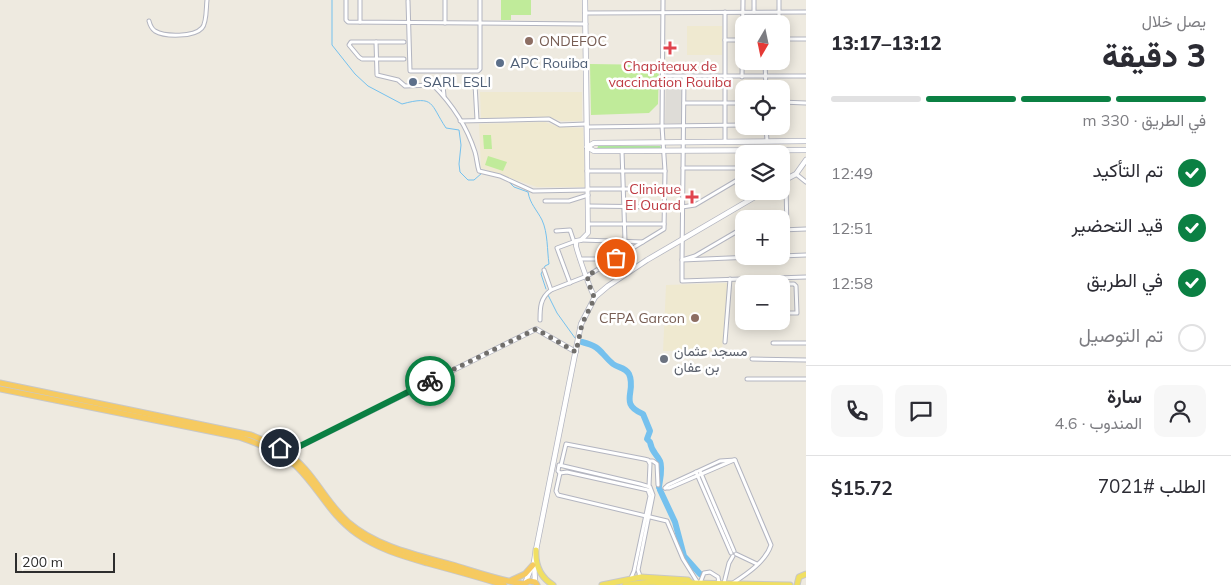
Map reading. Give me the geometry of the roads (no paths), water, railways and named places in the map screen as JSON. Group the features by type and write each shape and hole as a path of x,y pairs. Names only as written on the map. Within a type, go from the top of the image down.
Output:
{"highway":[{"path":"0,382 251,435 280,448 304,468 336,509 360,531 382,543 504,584 520,578 533,564"},
{"path":"0,389 239,437 255,442 278,453 296,466 341,522 358,535 384,549 504,584 536,584"}],"main road":[{"path":"585,0 587,147"},
{"path":"587,147 594,143 806,141"},
{"path":"587,147 594,152 735,152"},
{"path":"790,151 806,150"},
{"path":"790,177 796,174 806,160"},
{"path":"524,583 533,564 582,324 595,297 632,270 750,200"},
{"path":"536,550 537,567 541,575 553,585"},
{"path":"533,564 536,584"},
{"path":"625,585 651,582 687,585 691,583 788,584 798,582 805,574"},
{"path":"602,585 641,577 688,580 691,583"}],"street":[{"path":"149,21 154,31 182,35 194,33 203,27 207,0"},
{"path":"346,0 346,21 586,24"},
{"path":"360,0 360,22"},
{"path":"445,0 445,22"},
{"path":"408,1 409,70 411,71 480,70 480,0"},
{"path":"540,320 541,302 546,293 587,276 664,229 664,143 662,126 663,0"},
{"path":"743,0 743,12"},
{"path":"754,0 754,12"},
{"path":"779,0 779,12"},
{"path":"725,12 725,142"},
{"path":"585,13 806,12"},
{"path":"790,39 806,39"},
{"path":"725,40 735,40"},
{"path":"404,42 351,42 349,45 360,58 404,58"},
{"path":"376,42 376,73 379,76 395,79 406,86 443,85 444,96"},
{"path":"742,70 742,77"},
{"path":"766,70 766,80"},
{"path":"663,76 806,76"},
{"path":"684,77 682,281 735,280"},
{"path":"475,84 477,120"},
{"path":"433,85 444,96 460,120 474,150 479,172 500,176 533,192 664,189"},
{"path":"790,102 806,103"},
{"path":"684,103 735,103"},
{"path":"460,120 549,120 560,125 586,126 735,125"},
{"path":"767,135 767,141"},
{"path":"570,283 557,248 577,241 588,233 587,147"},
{"path":"622,151 625,240"},
{"path":"682,168 735,168"},
{"path":"587,171 664,171"},
{"path":"796,174 806,182"},
{"path":"682,207 695,205 735,181"},
{"path":"545,201 569,201 588,191"},
{"path":"588,206 664,207"},
{"path":"589,224 664,224"},
{"path":"790,230 806,229"},
{"path":"556,231 570,230 577,241 580,259 592,294 595,297"},
{"path":"682,260 696,256 735,233"},
{"path":"577,241 625,240 644,242"},
{"path":"790,256 806,255"},
{"path":"580,259 616,258"},
{"path":"682,260 735,258"},
{"path":"544,270 551,290"},
{"path":"790,278 806,277"},
{"path":"725,342 730,280"},
{"path":"790,284 796,286 798,313 790,313"},
{"path":"280,448 296,448 301,446 536,329 576,352"},
{"path":"773,343 806,343"},
{"path":"752,359 806,360"},
{"path":"747,379 806,379"},
{"path":"658,485 657,464 653,461 566,444 558,471 560,473 556,491 558,495 664,519 669,523 684,559 699,583"},
{"path":"699,473 669,488 665,488 668,485 699,473 735,460 771,545 757,564 733,583"},
{"path":"631,578 653,495 649,489 649,461"},
{"path":"561,465 649,489"},
{"path":"560,473 567,472 649,489"},
{"path":"699,473 733,553 757,564"},
{"path":"641,577 638,570 648,515"},
{"path":"722,583 733,553"},
{"path":"805,574 806,568"},
{"path":"699,583 704,573 710,572 718,577 722,583"}],"waterway":[{"path":"332,0 332,45 355,74 368,86 402,104 413,101 426,101 434,107 446,128 459,130 461,145 460,172 468,180 474,180 482,173"},
{"path":"509,182 514,187 528,192 544,225 549,264 545,266 541,274 546,289"},
{"path":"548,295 557,313 575,338"},
{"path":"582,342 597,348 613,364 626,370 629,374 631,380 631,406 643,414 650,431 647,439 661,464 659,487"},
{"path":"660,490 675,522 684,556 700,574"}],"place":[{"name":"ONDEFOC","path":"529,41"},
{"name":"Chapiteaux de vaccination Rouiba","path":"670,48"},
{"name":"APC Rouiba","path":"500,63"},
{"name":"SARL ESLI","path":"413,82"},
{"name":"Clinique El Ouard","path":"692,197"},
{"name":"CFPA Garcon","path":"695,318"},
{"name":"مسجد عثمان بن عفان","path":"664,359"}]}
